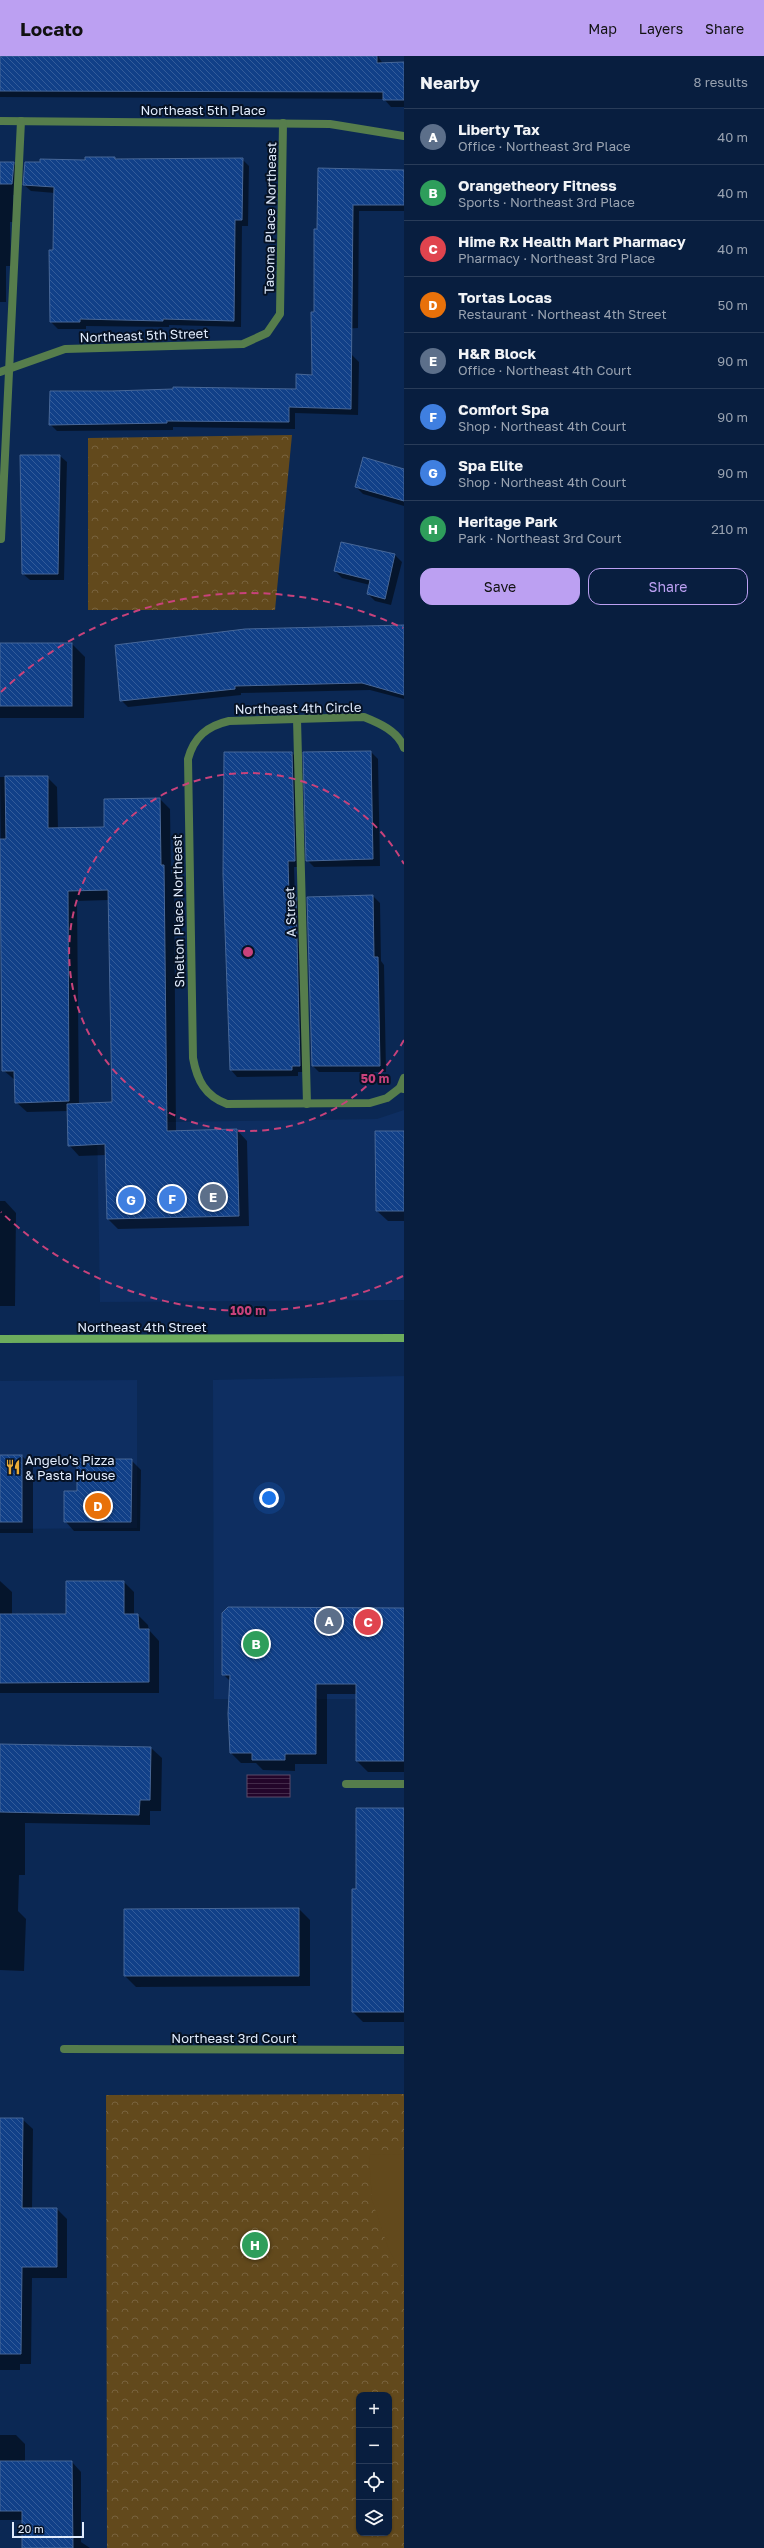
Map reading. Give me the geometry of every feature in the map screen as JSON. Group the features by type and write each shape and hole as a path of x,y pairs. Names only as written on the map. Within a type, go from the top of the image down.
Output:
{"main road":[{"name":"Northeast 4th Street","path":"0,1340 404,1338"}],"street":[{"name":"Northeast 5th Place","path":"0,121 330,124 404,136"},
{"path":"0,538 10,369 21,121"},
{"name":"Tacoma Place Northeast","path":"280,314 283,123"},
{"name":"Northeast 5th Street","path":"0,372 65,349 243,344 267,333 280,314"},
{"name":"Northeast 4th Circle","path":"201,734 213,725 229,721 364,717 384,725 394,734 404,748"},
{"name":"A Street","path":"297,719 307,1104"},
{"name":"Shelton Place Northeast","path":"201,734 192,746 188,759 192,1058 196,1076 213,1099 227,1104 307,1104"},
{"path":"307,1104 370,1103 387,1098 402,1089 404,1078"},
{"path":"346,1784 404,1784"},
{"name":"Northeast 3rd Court","path":"64,2049 404,2050"}],"shaded area":[{"path":"404,1110 404,1300 100,1302 97,1123 377,1119"},
{"path":"404,1376 404,1699 214,1699 213,1380"},
{"path":"137,1380 137,1528 0,1529 0,1381"},
{"path":"247,1775 290,1775 290,1797 247,1797"}],"green space":[{"path":"292,435 275,610 88,610 88,438"},
{"path":"404,2094 404,2548 107,2548 106,2095"},
{"path":"404,2154 404,2279 388,2247 372,2200 369,2155"}],"building":[{"path":"0,56 377,56 377,63 404,62 404,100 383,100 383,92 0,91"},
{"path":"85,157 115,157 115,159 243,158 242,220 235,220 234,321 80,319 80,322 50,322 49,250 53,250 54,187 23,185 25,162 40,162 40,159 85,160"},
{"path":"0,162 14,162 12,184 0,184"},
{"path":"318,168 404,170 404,205 353,205 351,409 289,407 289,422 167,421 167,423 49,425 50,391 112,391 173,389 173,387 296,389 296,374 312,375 311,312 314,312 314,229 317,229"},
{"path":"20,455 60,455 58,574 22,574"},
{"path":"363,457 404,469 404,501 355,487"},
{"path":"341,542 395,554 385,599 367,594 370,580 334,571"},
{"path":"404,625 404,695 362,683 235,686 235,689 120,701 115,645 245,629"},
{"path":"0,643 72,643 72,706 0,706"},
{"path":"371,751 373,859 306,861 303,752"},
{"path":"224,752 292,752 295,861 288,861 289,897 296,897 300,1066 292,1066 292,1070 230,1070 223,874"},
{"path":"5,776 48,776 48,828 104,827 104,799 160,798 161,865 164,865 167,1131 237,1129 239,1216 107,1219 105,1144 68,1146 67,1104 112,1102 108,890 68,891 69,1101 15,1103 14,1071 2,1071 0,839 6,839"},
{"path":"373,895 374,957 378,957 380,1066 312,1066 307,897"},
{"path":"375,1131 404,1131 404,1211 376,1211"},
{"path":"0,1455 22,1455 22,1522 0,1522"},
{"path":"77,1459 132,1459 131,1522 64,1522 64,1491 77,1491"},
{"path":"66,1581 124,1581 124,1614 138,1614 139,1629 149,1629 149,1682 0,1683 0,1614 66,1614"},
{"path":"228,1607 404,1608 404,1761 356,1761 356,1684 316,1684 316,1754 285,1754 285,1760 252,1760 252,1753 230,1753 228,1714 230,1675 222,1675 222,1613"},
{"path":"0,1744 151,1747 150,1800 140,1800 139,1815 0,1812"},
{"path":"356,1808 404,1808 404,2012 352,2012 352,1889 356,1889"},
{"path":"299,1908 299,1976 124,1976 124,1909"},
{"path":"0,2118 23,2118 22,2208 57,2208 57,2267 22,2267 21,2354 0,2354"},
{"path":"0,2461 72,2461 73,2548 22,2548 22,2511 0,2511"}],"place":[{"name":"H&R Block","path":"213,1197"},
{"name":"Comfort Spa","path":"172,1199"},
{"name":"Spa Elite","path":"131,1200"},
{"name":"Angelo's Pizza & Pasta House","path":"13,1467"},
{"name":"Tortas Locas","path":"98,1506"},
{"name":"Liberty Tax","path":"329,1621"},
{"name":"Hime Rx Health Mart Pharmacy","path":"368,1622"},
{"name":"Orangetheory Fitness","path":"256,1644"},
{"name":"Heritage Park","path":"255,2245"}]}
